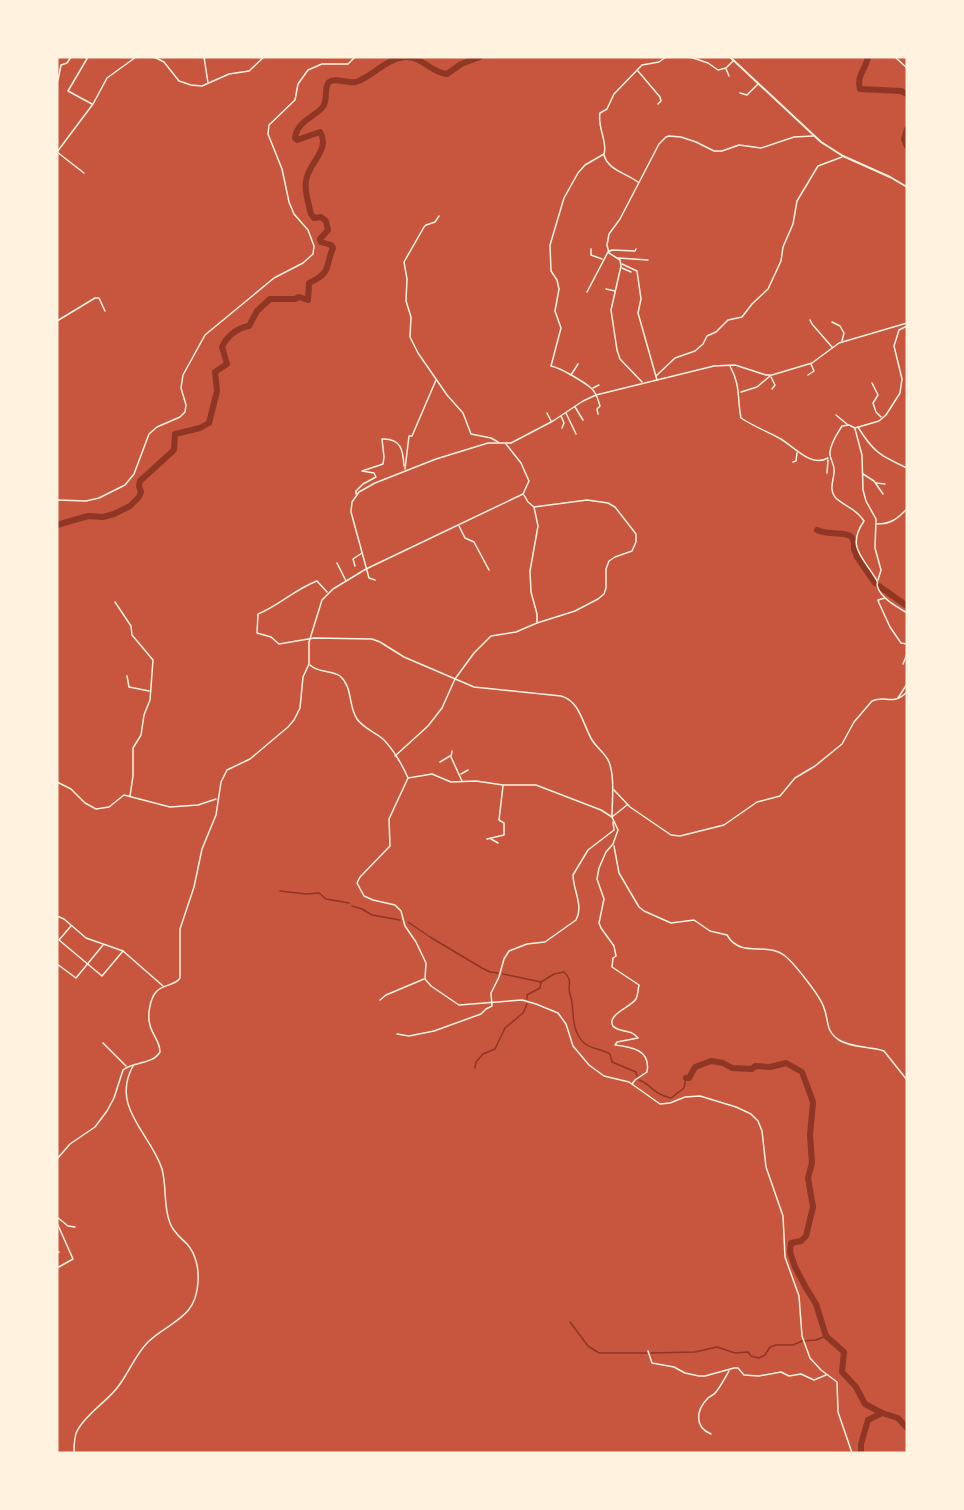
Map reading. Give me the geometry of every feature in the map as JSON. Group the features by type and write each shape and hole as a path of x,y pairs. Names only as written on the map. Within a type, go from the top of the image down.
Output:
{"main road":[{"path":"730,57 813,135 843,156 907,187"}],"street":[{"path":"58,80 61,65 67,63 71,57"},
{"path":"88,57 68,91 93,104"},
{"path":"84,173 57,152 93,104 107,78 136,57"},
{"path":"154,57 164,62 174,77 183,83 197,85 208,84 230,74 249,71 264,57"},
{"path":"204,57 208,84"},
{"path":"57,500 80,502 91,500 119,488 130,480 149,434 157,427 180,417 185,412 186,405 181,388 183,375 205,335 274,278 303,263 313,254 314,246 308,230 294,214 289,202 282,169 268,129 272,121 295,100 298,84 308,70 322,64 348,64 355,57"},
{"path":"638,182 611,168 605,160 606,149 602,138 600,113 607,109 614,94 642,65 659,62 666,57"},
{"path":"690,57 708,63 718,70 726,68 734,61"},
{"path":"895,57 907,68"},
{"path":"726,68 729,76"},
{"path":"637,70 660,97 658,104"},
{"path":"740,93 747,95 758,83"},
{"path":"587,292 608,252 609,234 621,219 659,144 669,136 696,142 714,151 722,151 739,145 761,148 794,137 813,135"},
{"path":"598,414 597,409 600,406 597,395 592,389 551,366 561,328 555,311 559,284 551,271 550,245 564,198 578,173 585,165 604,154"},
{"path":"656,376 675,358 695,351 703,344 707,336 716,332 728,320 742,317 766,292 781,261 783,247 793,224 797,201 818,166 843,156"},
{"path":"439,216 435,222 424,227 405,259 406,297 411,317 410,337 436,380 463,413 471,434 491,438 499,443"},
{"path":"591,249 591,255 603,260"},
{"path":"608,252 636,249"},
{"path":"608,252 621,264 637,271 641,299 638,313 657,381"},
{"path":"617,258 648,260"},
{"path":"621,264 611,310 617,350 620,359 642,382"},
{"path":"621,268 631,272"},
{"path":"606,289 616,291"},
{"path":"57,321 95,298 99,298 105,311"},
{"path":"810,320 832,347"},
{"path":"832,322 840,326 844,333 842,342"},
{"path":"740,393 757,387 771,376 811,364 842,342 907,325"},
{"path":"836,415 849,425 856,427 879,421 882,418 902,390 902,379 894,346 896,333 907,325"},
{"path":"571,376 578,364"},
{"path":"808,375 814,371 811,364"},
{"path":"375,580 369,578 351,512 351,505 357,495 367,486 483,444 506,444 515,441 597,395 642,382 657,381 710,366 729,365 741,366 771,376"},
{"path":"729,365 740,393 741,418 780,438 797,452 816,460 823,461 828,458"},
{"path":"771,376 775,385 772,389"},
{"path":"404,466 408,457 409,436 417,426 436,380"},
{"path":"872,383 878,395 873,403 882,418"},
{"path":"592,389 599,386"},
{"path":"574,406 584,420"},
{"path":"566,412 576,434"},
{"path":"547,413 551,421"},
{"path":"560,416 564,423 562,428"},
{"path":"827,473 828,458 834,440 842,426 849,425"},
{"path":"856,427 872,448 907,468"},
{"path":"856,427 862,455 866,501 876,519 875,548 881,570 878,587 886,597 907,613"},
{"path":"357,495 356,491 363,484 376,477 374,472 362,471 382,464 384,457 382,439 392,439 398,444 406,470"},
{"path":"57,1159 70,1144 95,1126 114,1098 119,1079 126,1067 154,1059 160,1052 149,1021 153,997 164,987 177,982 180,978 180,929 194,887 202,849 216,815 218,789 227,770 250,759 292,724 300,708 303,677 309,664 309,645 320,603 327,593 366,569 523,494 529,481 521,463 506,444"},
{"path":"793,462 796,461 797,452"},
{"path":"828,458 834,470 831,488 834,494 864,521 857,532 856,549 878,581"},
{"path":"862,474 875,483 883,494"},
{"path":"875,483 885,484"},
{"path":"523,494 534,507 538,526 530,571 537,623"},
{"path":"395,756 428,726 439,712 455,679 474,653 491,636 516,632 580,609 604,594 609,561 632,550 637,538 633,529 615,507 608,503 587,500 534,507"},
{"path":"876,524 890,523 907,509"},
{"path":"459,526 465,538 474,542 489,570"},
{"path":"355,566 353,559 363,552"},
{"path":"337,563 346,582"},
{"path":"327,593 320,583 315,582 293,592 271,609 258,614 257,633 271,637 279,644 311,639 376,640 404,657 476,687 561,696 569,699 578,709 593,742 609,762 614,789 627,805 666,833 674,836 724,825 757,802 780,795 795,778 835,751 869,703 880,698 898,699 907,692"},
{"path":"886,597 878,600 891,630 901,643 907,644"},
{"path":"115,602 131,626 132,635 153,660 150,691 141,735 133,748 130,796"},
{"path":"903,664 907,654"},
{"path":"309,664 316,669 336,674 342,678 348,687 352,710 357,720 383,739 408,778"},
{"path":"127,676 129,687 150,691"},
{"path":"898,699 907,684"},
{"path":"452,751 451,757 462,781"},
{"path":"440,762 451,757"},
{"path":"460,774 468,770"},
{"path":"408,778 432,774 451,782 542,787 601,810 612,817 618,830 599,868 597,879 604,899 599,923 616,950 612,967 639,985 636,999 613,1020 616,1029 630,1031 638,1038 617,1042 615,1045 638,1049 647,1063 647,1072 632,1084"},
{"path":"408,778 389,819 390,846 357,883 364,896 395,905 401,911 405,926 426,963 425,979 431,986 459,1005 492,1001 528,1001 558,1013 566,1024 573,1046 589,1065 604,1076 632,1084 660,1104 670,1103 685,1096 700,1096 736,1107 751,1114 758,1121 762,1131 766,1167 783,1216 785,1257 799,1296 804,1341 810,1358 837,1382 838,1412 852,1453"},
{"path":"57,782 71,789 85,803 96,809 109,807 121,796 130,796 170,807 198,805 217,798"},
{"path":"498,843 488,838 504,835 504,823 499,820 503,785"},
{"path":"397,1034 409,1036 458,1023 481,1014 492,1006 491,993 509,951 527,944 544,942 576,920 579,916 579,907 573,885 573,875 588,850 614,830 610,801 614,789"},
{"path":"612,817 627,805"},
{"path":"613,844 619,873 639,907 671,923 694,920 710,931 727,935 740,948 761,949 783,954 792,962 824,1005 831,1033 844,1043 884,1051 907,1080"},
{"path":"57,916 64,919 86,938 123,951 164,987"},
{"path":"71,926 58,942 102,976 123,951"},
{"path":"57,964 76,978 103,944"},
{"path":"380,1000 386,995 425,979"},
{"path":"103,1043 126,1067"},
{"path":"74,1453 77,1430 120,1384 129,1366 149,1341 184,1317 193,1303 198,1285 197,1265 192,1251 174,1231 167,1216 163,1175 159,1161 139,1130 126,1099 125,1090 133,1065"},
{"path":"57,1217 68,1226 75,1227"},
{"path":"57,1223 73,1258 57,1268"},
{"path":"648,1351 652,1363 674,1366 690,1375 705,1376 738,1368 744,1376 753,1377 781,1372 789,1376 801,1374 812,1380 827,1374"},
{"path":"711,1434 699,1425 698,1416 707,1399 716,1392 730,1370"}],"waterway":[{"path":"57,525 88,516 103,517 130,506 139,497 140,481 174,450 175,434 200,428 209,423 217,391 215,372 227,364 222,347 227,339 233,333 249,326 257,311 270,299 299,297 308,300 309,283 325,272 333,248 321,242 320,239 328,230 326,221 321,217 314,218 311,214 306,189 308,174 321,151 323,139 320,132 297,140 295,138 302,124 324,105 329,82 335,80 356,82 398,58 411,57 436,71 447,74 461,64 480,57"},
{"path":"868,57 860,76 860,89 901,91 907,94"},
{"path":"907,129 904,139 907,146"},
{"path":"817,530 848,535 854,541 854,548"},
{"path":"854,549 875,583"},
{"path":"879,586 907,606"},
{"path":"280,891 319,893 326,899 349,903"},
{"path":"352,906 372,915 400,920"},
{"path":"408,922 482,968 498,973"},
{"path":"503,974 541,982 554,974 564,972 569,979 577,1034 584,1043 610,1054 612,1062 636,1072 637,1076"},
{"path":"527,999 527,995 540,988 541,982"},
{"path":"475,1068 476,1062 483,1054 495,1049 505,1028 523,1013 527,1004"},
{"path":"686,1078 689,1078 695,1067 711,1061 723,1063 732,1068 752,1069 755,1066 770,1067 786,1063 802,1072 813,1102 810,1135 812,1163 808,1178 813,1207 806,1236 801,1241 791,1243 790,1252 795,1267 816,1304 826,1336 844,1352 842,1372 856,1387 865,1404 898,1418 907,1428"},
{"path":"639,1080 660,1094 671,1098 684,1088 686,1078"},
{"path":"570,1322 588,1346 599,1353 647,1353"},
{"path":"651,1353 695,1352 717,1347 735,1353 748,1352 751,1356 759,1358 765,1355 770,1347 776,1345 793,1345 826,1336"},
{"path":"861,1453 861,1444 868,1420 882,1413"}]}
